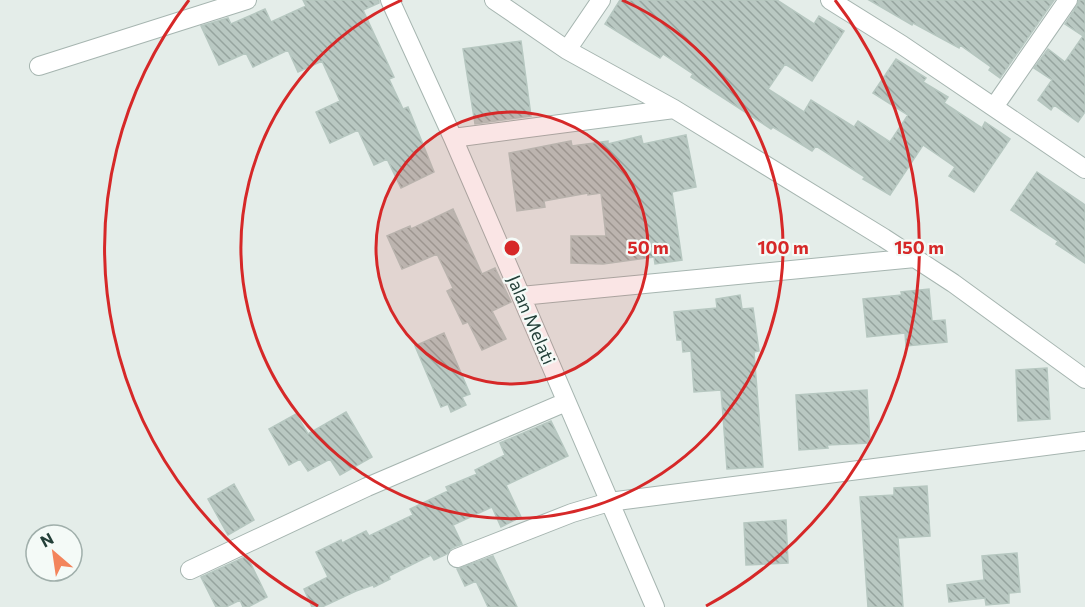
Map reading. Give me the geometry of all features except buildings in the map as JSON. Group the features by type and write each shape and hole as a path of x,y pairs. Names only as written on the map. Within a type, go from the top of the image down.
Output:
{"street":[{"path":"39,66 246,0"},
{"name":"Jalan Melati","path":"390,0 453,138 655,607"},
{"path":"494,0 567,50 674,110 915,258 1025,333 1085,378"},
{"path":"567,50 601,0"},
{"path":"830,0 902,45 1085,169"},
{"path":"994,107 1068,0"},
{"path":"453,138 674,110"},
{"path":"521,296 915,258"},
{"path":"190,570 367,487 566,402"},
{"path":"457,558 572,513 609,502 1085,441"}]}
